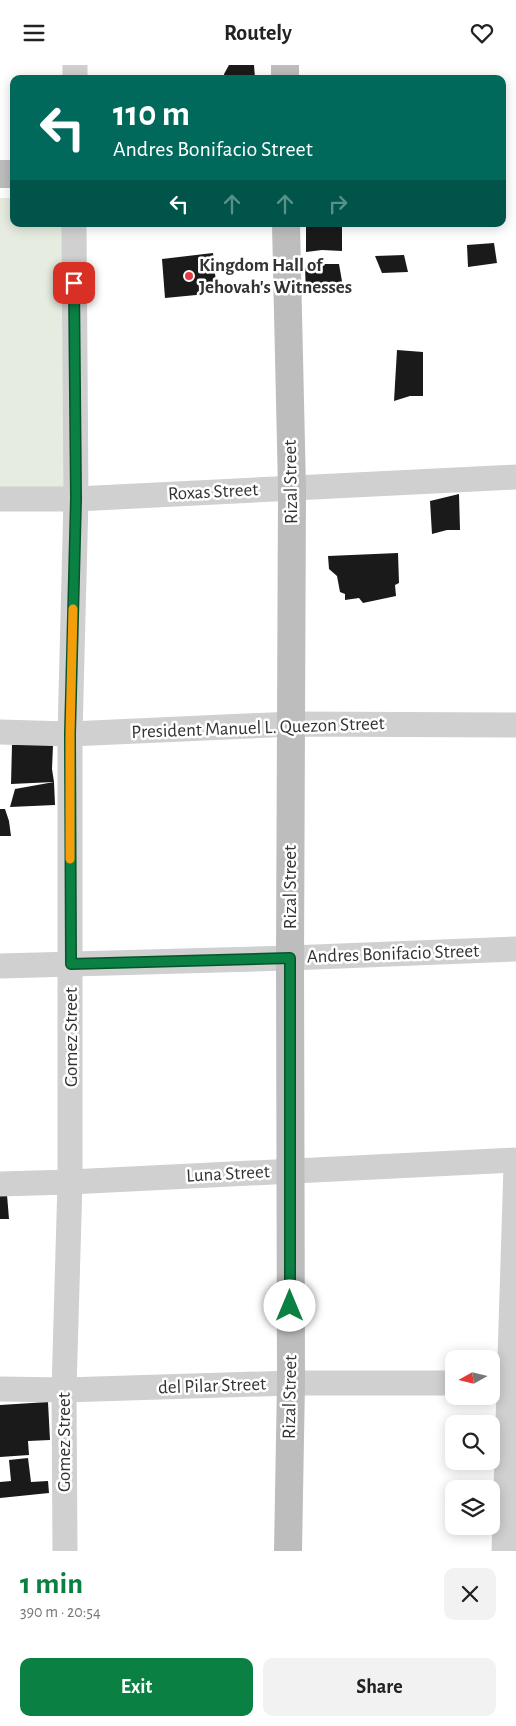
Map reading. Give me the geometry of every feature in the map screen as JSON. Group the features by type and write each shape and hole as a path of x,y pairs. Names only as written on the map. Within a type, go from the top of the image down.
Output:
{"main road":[{"name":"Rizal Street","path":"286,227 292,489 291,1383 288,1551"}],"street":[{"name":"Gomez Street","path":"65,1551 64,1390 70,1182 70,734 76,499 74,227"},
{"name":"Roxas Street","path":"0,499 76,499 516,477"},
{"name":"President Manuel L. Quezon Street","path":"0,732 70,734 292,724 516,725"},
{"name":"Andres Bonifacio Street","path":"0,966 290,958 516,949"},
{"name":"Luna Street","path":"0,1184 516,1160"},
{"path":"504,1551 506,1383 516,1166"},
{"name":"del Pilar Street","path":"0,1389 64,1390 291,1383 445,1383"}],"shaded area":[{"path":"0,198 10,198 10,227 66,227 69,494 0,493"}],"building":[{"path":"229,65 254,65 255,75 224,74"},
{"path":"306,227 342,227 342,251 322,250 306,252"},
{"path":"494,243 497,263 468,267 467,245"},
{"name":"Kingdom Hall of Jehovah's Witnesses","path":"213,253 217,293 165,298 162,259"},
{"path":"404,255 408,272 382,273 375,256"},
{"path":"325,264 339,264 343,287 306,292 305,268"},
{"path":"397,350 423,352 423,396 410,396 394,401"},
{"path":"459,494 460,530 447,530 432,534 430,501"},
{"path":"398,553 399,583 395,585 396,596 363,603 359,598 345,600 345,594 340,592 337,576 329,569 328,556"},
{"path":"12,745 53,745 52,769 54,782 11,784"},
{"path":"54,782 55,805 10,807 15,789"},
{"path":"0,809 5,809 11,836 0,836"},
{"path":"7,1195 9,1219 0,1219 0,1196"},
{"path":"48,1402 50,1440 28,1441 29,1455 0,1457 0,1405"},
{"path":"28,1458 31,1482 48,1481 49,1493 0,1498 0,1482 11,1481 9,1460"}],"slow traffic":[{"path":"70,859 73,609"}],"place":[{"name":"Kingdom Hall of Jehovah's Witnesses","path":"189,276"}],"route":[{"path":"74,283 76,499 70,734 71,964 290,958 290,1306"}]}
